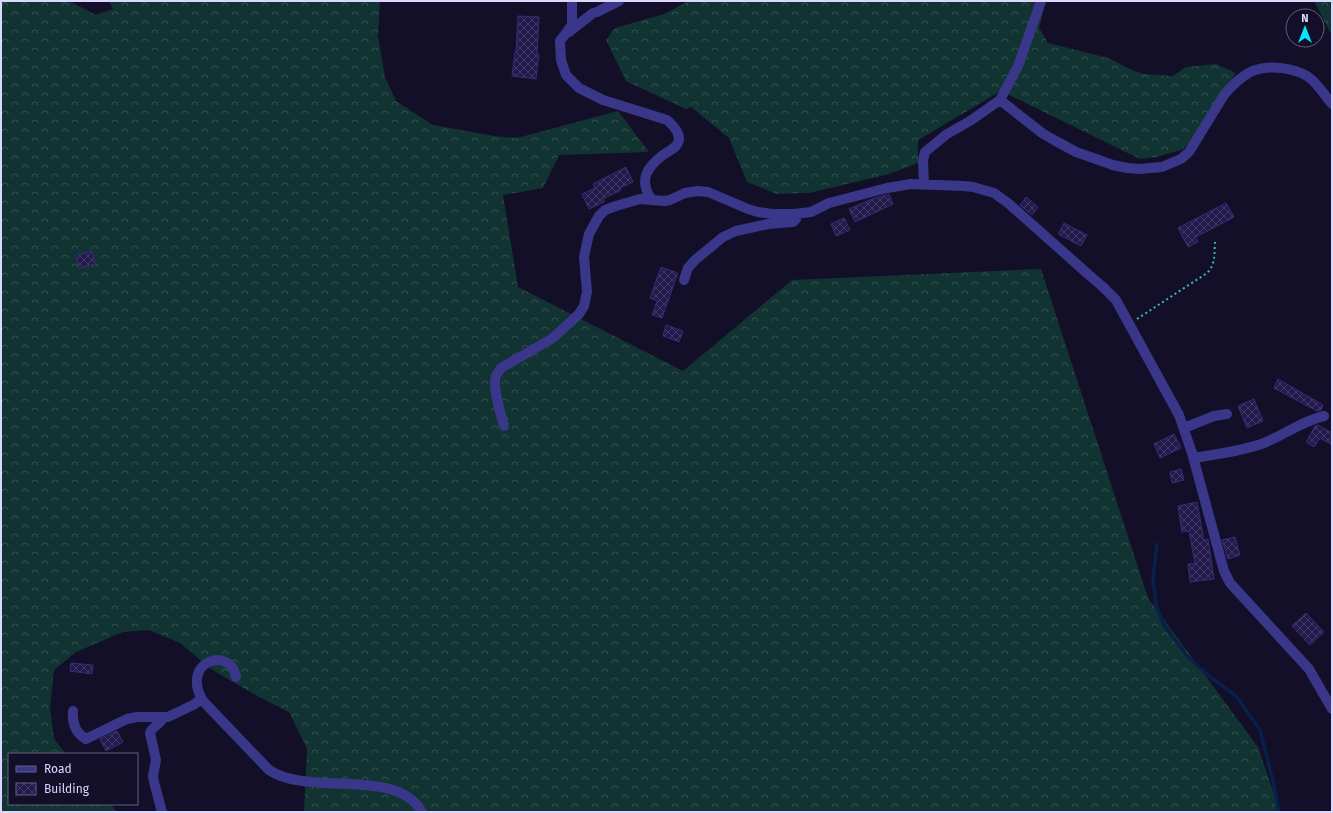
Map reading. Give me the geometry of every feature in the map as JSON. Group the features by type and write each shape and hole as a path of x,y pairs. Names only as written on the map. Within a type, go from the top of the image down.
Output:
{"street":[{"path":"572,1 572,24 560,41 563,69 570,79 580,88 603,100 667,120 675,127 679,136 676,146 653,163 646,174 646,190 651,199"},
{"path":"563,37 593,13 619,1"},
{"path":"924,184 923,160 925,152 947,134 970,121 1000,100 1018,66 1042,1"},
{"path":"1000,100 1042,133 1076,152 1113,165 1139,169 1162,167 1181,158 1189,152 1230,87 1255,70 1269,68 1285,69 1307,76 1332,104"},
{"path":"504,426 496,392 496,376 501,368 553,338 579,314 584,306 587,292 584,257 589,234 599,216 605,210 620,204 640,199 670,200 690,192 708,192 748,209 772,214 798,214 811,212 829,203 870,192 911,184 973,187 994,193 1103,287 1116,300 1179,415 1194,458 1219,556 1230,583 1309,669 1332,710"},
{"path":"684,280 688,268 695,260 723,237 736,231 768,224 793,222 798,214"},
{"path":"1184,428 1214,416 1227,414"},
{"path":"1194,458 1262,444 1298,426 1324,416"},
{"path":"236,677 235,669 228,662 210,661 198,672 197,689 202,700 269,770 287,779 380,787 412,799 422,812"},
{"path":"72,711 72,724 86,739 120,722 133,718 163,718 177,713 202,700"},
{"path":"162,812 153,776 156,760 150,730 161,723 163,718"}],"path":[{"path":"1129,324 1207,273 1212,268 1215,242"}],"green space":[{"path":"1,1 69,1 96,15 113,9 109,1 380,1 378,36 385,77 396,101 433,125 494,136 517,138 618,111 649,152 559,155 543,188 503,195 518,287 683,371 792,280 1041,269 1148,598 1258,747 1280,812 304,812 307,749 289,712 259,697 211,669 180,643 149,630 123,632 76,652 54,670 50,707 54,739 65,753 8,753 8,805 111,805 117,812 1,812"},
{"path":"689,1 1046,1 1039,28 1048,43 1108,58 1134,71 1144,74 1173,76 1186,67 1216,64 1236,73 1193,140 1181,150 1156,157 1140,159 1001,91 918,140 918,163 889,174 809,193 777,194 747,182 729,138 691,107 686,109 626,81 606,40 615,28 664,14"},
{"path":"1314,1 1332,1 1332,36 1325,22 1325,8 1318,8"}],"building":[{"path":"518,16 539,17 537,54 539,54 536,79 512,76 516,52"},
{"path":"626,167 633,182 603,199 604,202 589,209 582,194 595,188 593,184"},
{"path":"889,194 893,204 855,222 849,209 872,199"},
{"path":"1026,197 1038,207 1032,215 1020,205"},
{"path":"1226,203 1234,217 1196,237 1198,242 1188,247 1178,228"},
{"path":"844,218 850,230 836,236 831,224"},
{"path":"1064,223 1087,235 1081,246 1058,234"},
{"path":"92,251 95,264 79,268 76,255"},
{"path":"661,267 678,273 662,318 652,315 657,301 650,298"},
{"path":"666,325 683,331 679,342 663,336"},
{"path":"1278,379 1323,405 1321,410 1317,411 1274,388"},
{"path":"1254,399 1263,421 1247,428 1238,406"},
{"path":"1318,425 1332,433 1332,445 1320,438 1314,447 1306,442 1315,426"},
{"path":"1174,434 1181,448 1160,458 1154,444"},
{"path":"1181,469 1184,480 1172,483 1170,472"},
{"path":"1197,502 1204,540 1208,539 1214,579 1190,582 1188,564 1195,563 1189,531 1182,532 1178,506"},
{"path":"1235,537 1240,555 1228,559 1222,540"},
{"path":"1306,613 1324,632 1310,645 1292,626"},
{"path":"71,663 93,665 92,674 70,671"},
{"path":"117,731 123,742 106,751 100,739"}],"waterway":[{"path":"1157,544 1153,578 1156,605 1164,625 1187,656 1210,677 1236,696 1260,730 1279,812"}]}
